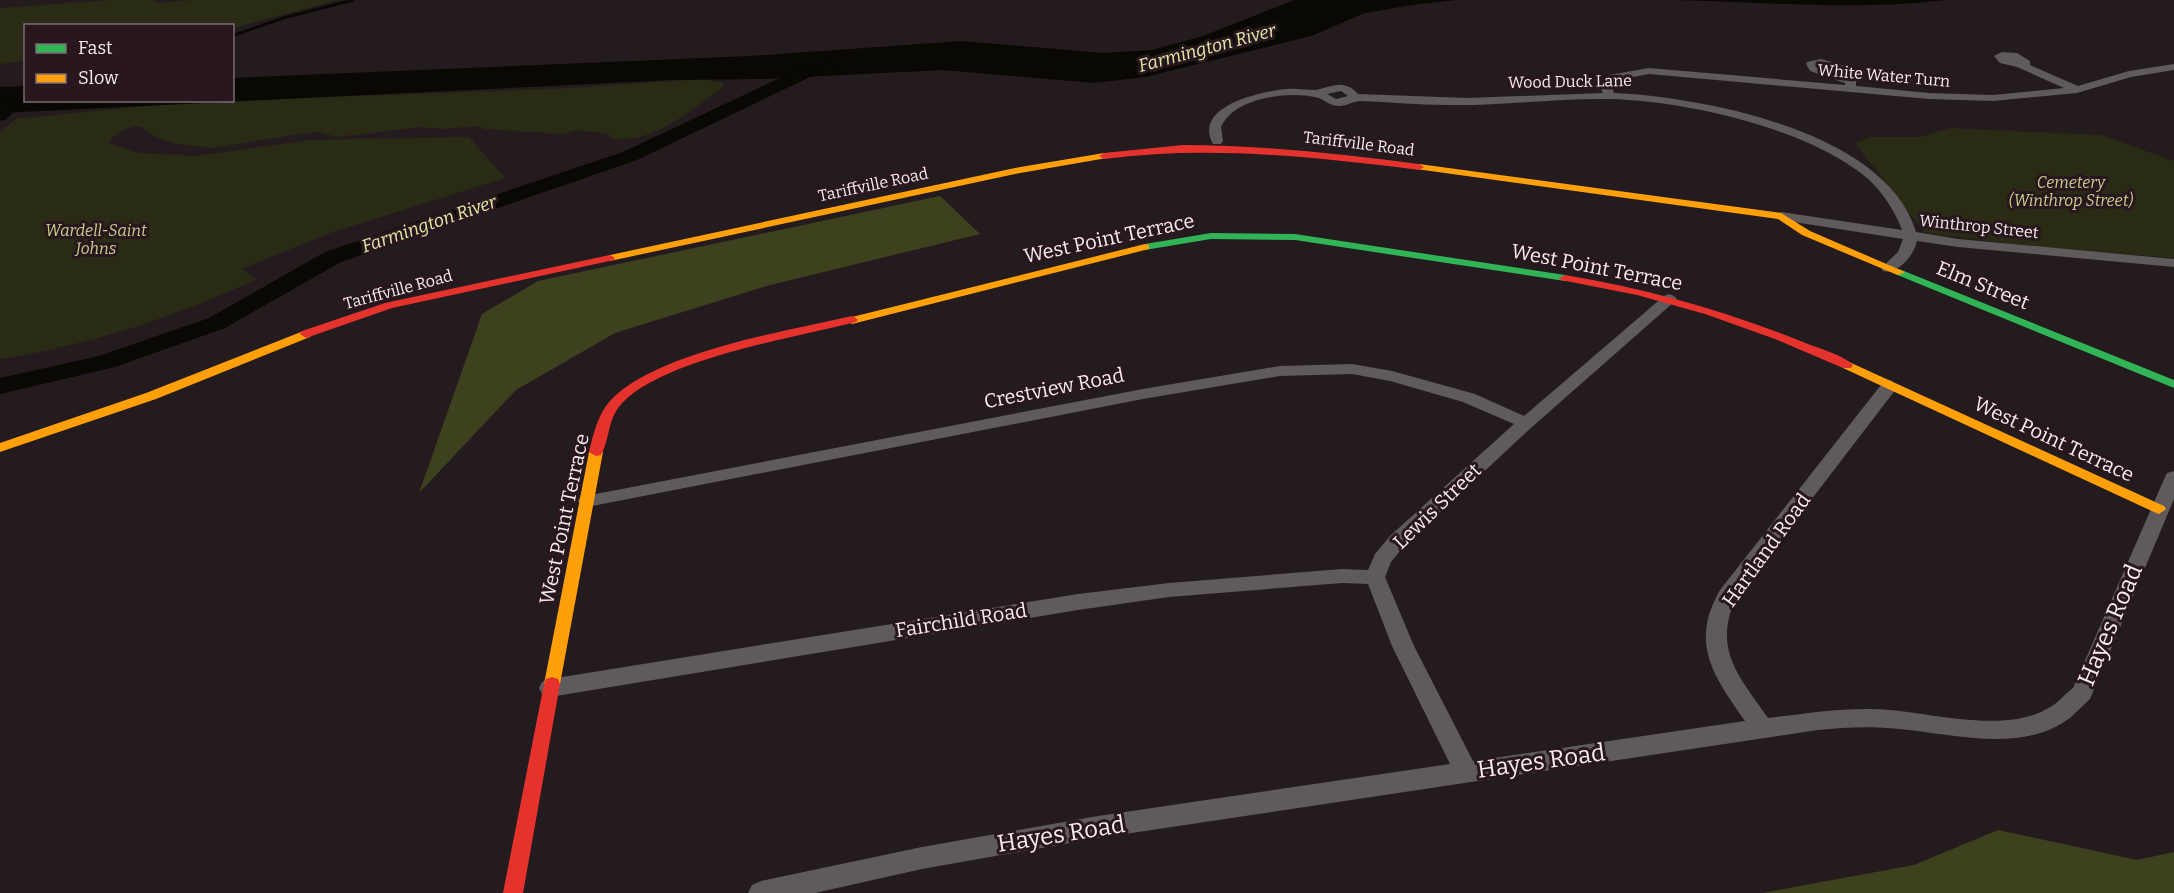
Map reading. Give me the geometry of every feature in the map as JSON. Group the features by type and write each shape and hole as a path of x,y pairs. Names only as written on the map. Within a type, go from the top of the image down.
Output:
{"main road":[{"name":"Tariffville Road","path":"0,448 151,396 302,336 389,305 1014,171 1145,149 1217,147 1291,151 1781,216"},
{"name":"Elm Street","path":"1781,216 1806,233 2174,384"},
{"name":"West Point Terrace","path":"513,893 598,441 614,405 649,378 673,367 735,348 1186,238 1242,235 1295,237 1574,279 1669,299 1754,326 1890,385 2159,509"}],"street":[{"path":"2021,65 2078,90"},
{"name":"White Water Turn","path":"1610,96 1605,85 1612,77 1649,70 1851,85 1929,96 1980,98 2030,96 2078,90 2129,74 2174,67"},
{"name":"Wood Duck Lane","path":"1217,141 1215,128 1221,117 1237,105 1274,94 1320,93 1324,99 1336,102 1349,101 1355,96 1457,102 1610,96 1658,99 1712,110 1771,126 1816,143 1868,171 1879,181 1902,215 1911,237"},
{"name":"Winthrop Street","path":"1781,216 1911,237 2010,249 2174,263"},
{"path":"1888,268 1907,252 1911,237"},
{"name":"Lewis Street","path":"1375,577 1382,559 1397,541 1526,423 1669,299"},
{"name":"Crestview Road","path":"587,501 1143,394 1280,371 1352,369 1392,376 1469,398 1526,423"},
{"name":"Hartland Road","path":"1762,728 1722,664 1715,631 1720,610 1727,595 1890,385"},
{"name":"Hayes Road","path":"761,893 922,858 1062,833 1762,728 1872,718 1990,730 2033,727 2056,717 2071,706 2082,693 2174,477"},
{"name":"Fairchild Road","path":"550,688 947,622 1124,596 1169,590 1342,576 1375,577"},
{"path":"1375,577 1403,646 1466,772"}],"green space":[{"path":"113,0 151,0 160,3 192,0 337,0 234,28 234,24 24,24 24,61 0,64 0,8"},
{"name":"Wardell-Saint Johns","path":"705,79 725,84 668,125 641,137 626,139 576,130 563,134 484,129 479,126 441,129 422,127 336,137 320,132 300,134 212,148 177,144 154,136 140,126 126,129 118,133 109,143 137,153 196,156 311,140 469,137 505,178 333,232 241,269 257,279 195,306 99,338 0,359 0,132 16,119 184,102 553,89"},
{"name":"Cemetery (Winthrop Street)","path":"1950,128 2101,135 2174,161 2174,258 2057,249 1925,233 1855,143 1871,137 1920,137"},
{"path":"940,196 980,234 770,285 615,333 516,390 419,493 482,314 538,281"},
{"path":"1998,830 2137,860 2174,852 2174,893 1762,893 1914,865"}],"water":[{"path":"1294,0 1456,0 1365,13 1311,36 1145,77 1094,83 943,70 763,79 671,80 234,101 234,78 750,56 962,41 1104,53 1152,50 1203,36"},
{"path":"1674,0 1946,0 1878,5 1810,5"},
{"path":"24,86 24,102 224,102 0,113 0,87"}],"waterway":[{"path":"234,35 283,18 353,0"},
{"name":"Farmington River","path":"0,386 106,362 217,323 333,257 630,156 805,73 830,68"},
{"name":"Farmington River","path":"0,116 15,101"}],"traffic: fast":[{"path":"1145,247 1211,236 1295,237 1565,278"},
{"path":"1899,272 2174,384"}],"traffic: slow":[{"path":"610,258 1015,171 1104,156"},
{"path":"1419,167 1781,216 1806,233 1899,272"},
{"path":"852,320 1145,247"},
{"path":"0,448 151,396 306,334"},
{"path":"1847,365 2159,509"},
{"path":"552,684 596,452"}],"traffic: jam":[{"path":"1104,156 1183,148 1222,148 1301,153 1419,167"},
{"path":"306,334 389,305 610,258"},
{"path":"1565,278 1638,292 1709,311 1779,336 1847,365"},
{"path":"596,452 603,428 614,405 631,389 657,375 724,350 852,320"},
{"path":"513,893 552,684"}]}
